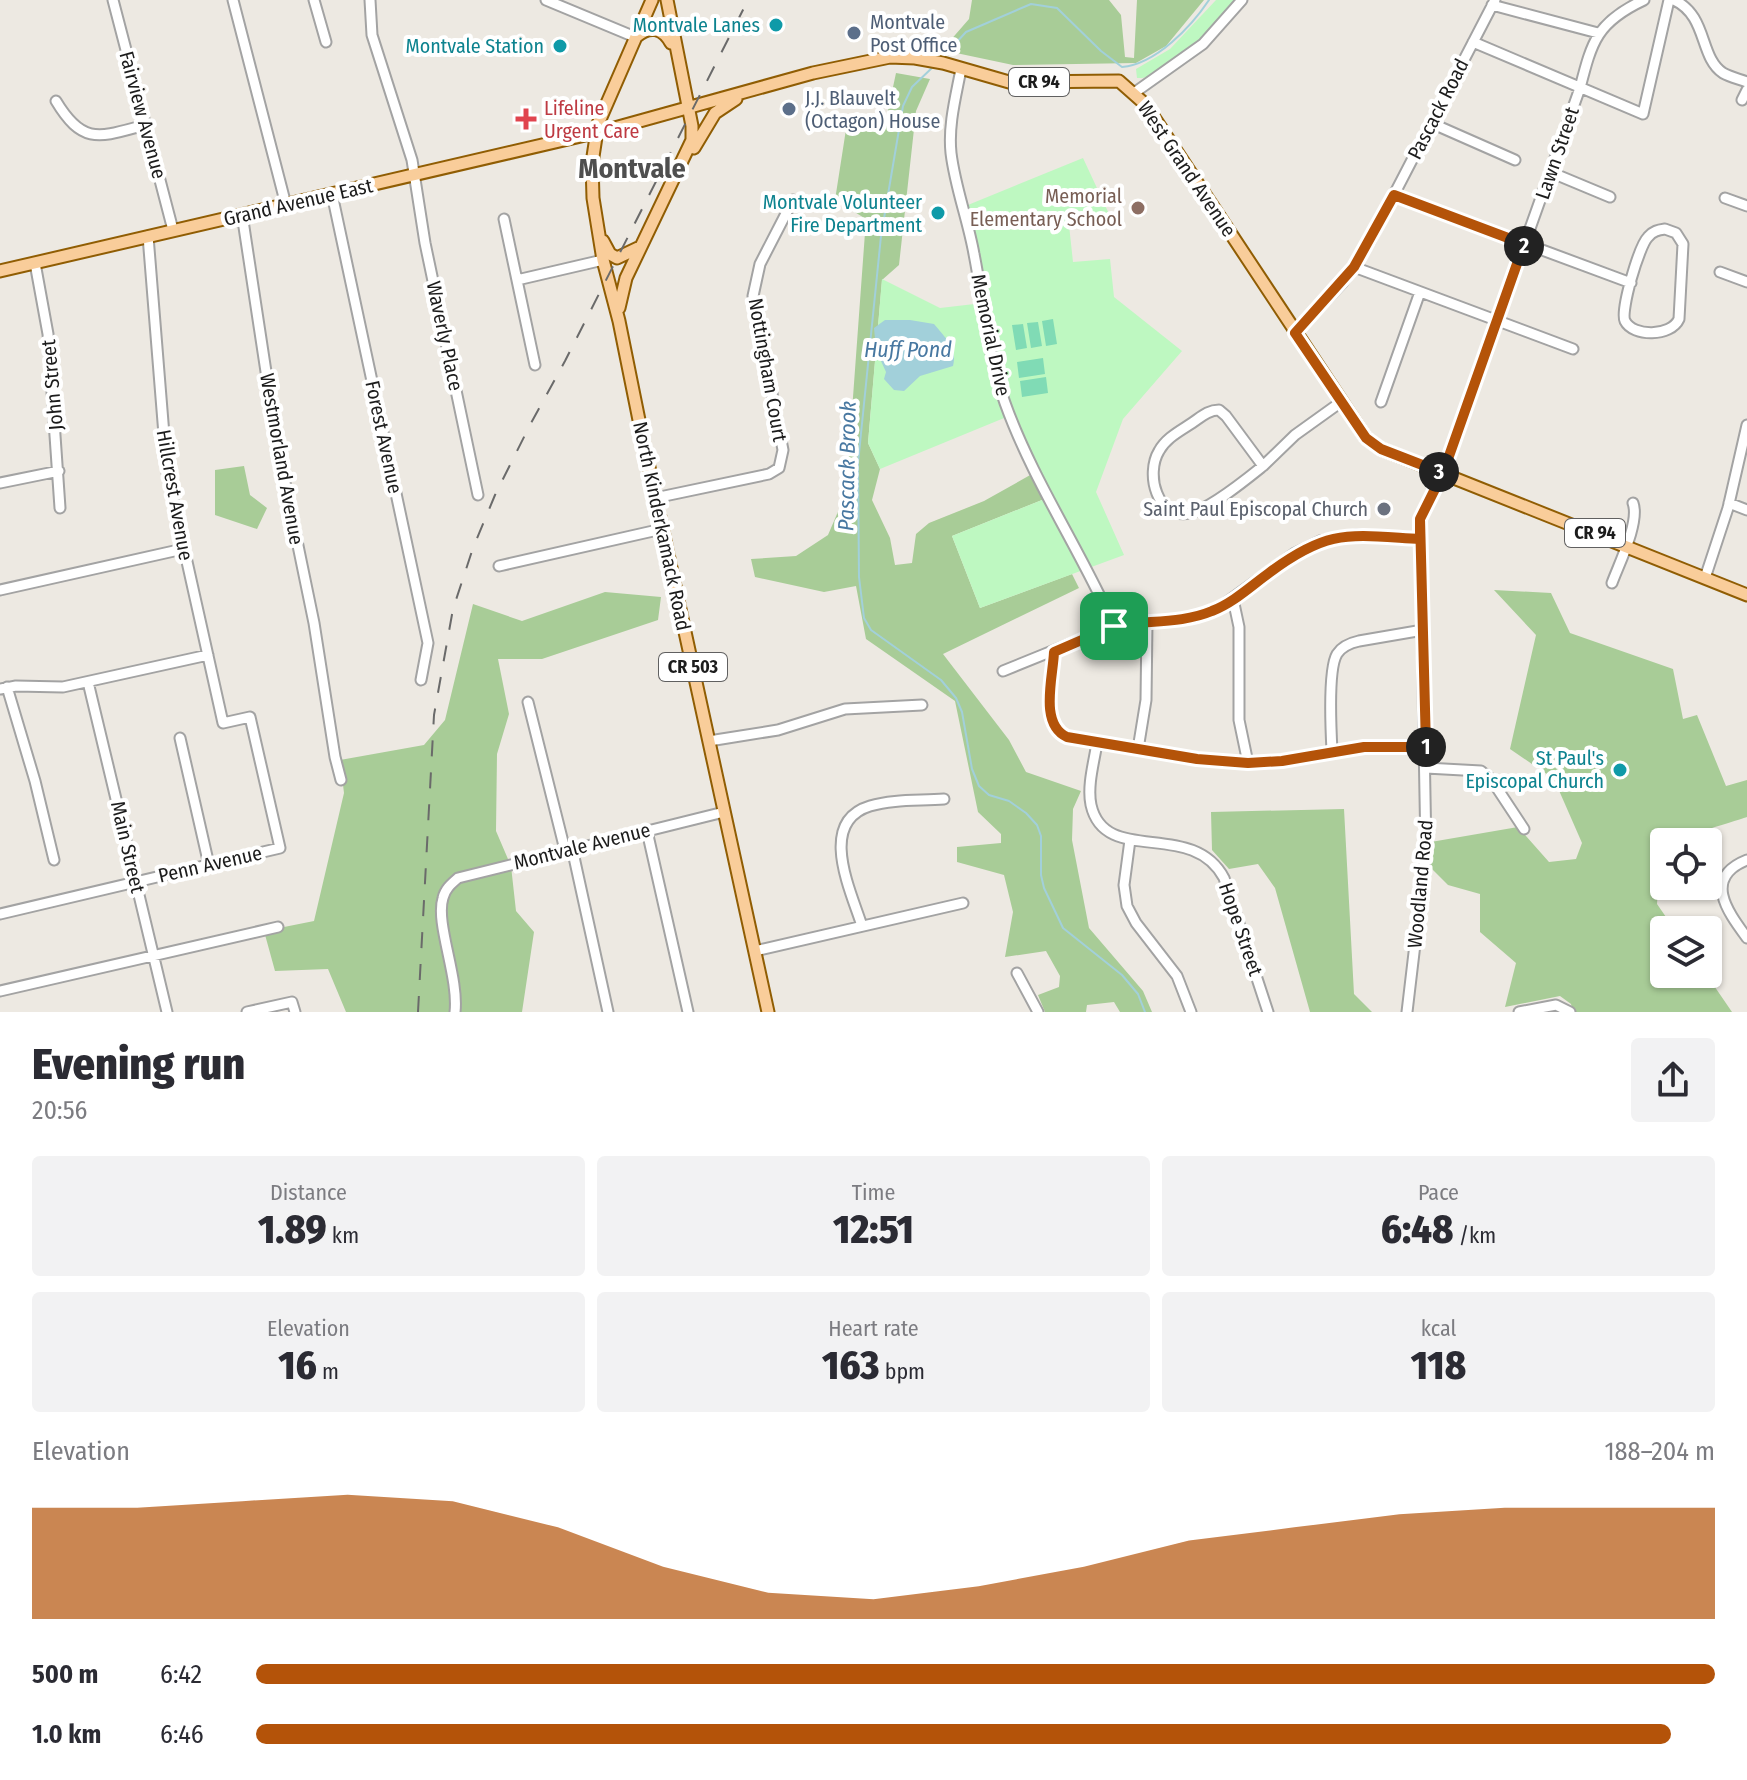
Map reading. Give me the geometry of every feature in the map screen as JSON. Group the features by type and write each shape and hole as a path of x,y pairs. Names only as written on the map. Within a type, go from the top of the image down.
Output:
{"main road":[{"name":"CR 503","path":"596,132 603,108 652,0"},
{"name":"CR 503","path":"619,321 621,292 692,140 667,0"},
{"path":"635,37 644,30 654,28 663,31 676,54"},
{"name":"West Grand Avenue","path":"596,132 749,90 890,57 943,63 1009,82 1111,80 1125,84 1145,104 1360,431 1373,444 1443,473"},
{"path":"683,160 691,153 715,113 749,90"},
{"name":"Grand Avenue East","path":"0,271 596,132"},
{"name":"North Kinderkamack Road","path":"596,132 592,163 603,260 619,321 768,1012"},
{"path":"596,217 604,246 617,258"},
{"path":"603,260 627,255 640,246"},
{"name":"CR 94","path":"1443,473 1747,595"}],"street":[{"name":"Fairview Avenue","path":"113,0 173,230"},
{"path":"233,0 286,205"},
{"path":"314,0 326,42"},
{"name":"Waverly Place","path":"370,0 371,31 414,176 478,495"},
{"path":"546,0 635,37"},
{"path":"1134,93 1203,44 1242,0"},
{"name":"Lawn Street","path":"1443,473 1580,88 1590,48 1598,33 1644,0"},
{"path":"1473,42 1643,114 1671,0 1685,6 1696,21 1715,65 1723,73 1747,82"},
{"path":"1493,3 1598,33"},
{"name":"Pascack Road","path":"1295,333 1354,267 1493,3"},
{"name":"Memorial Drive","path":"961,69 951,130 954,170 974,253 997,380 1035,470 1114,626"},
{"path":"1742,100 1747,90"},
{"path":"56,101 77,130 91,136 107,136 145,125"},
{"path":"1431,123 1515,160"},
{"path":"1550,172 1610,197"},
{"name":"Forest Avenue","path":"332,194 428,643 421,680"},
{"path":"1394,195 1631,283"},
{"path":"1725,198 1747,206"},
{"name":"Nottingham Court","path":"655,498 769,474 782,462 783,450 753,296 760,264 793,200"},
{"name":"Westmorland Avenue","path":"242,214 277,444 314,623 341,780"},
{"path":"504,219 535,365"},
{"path":"1665,229 1676,233 1683,244 1684,258 1679,319 1673,328 1659,333 1635,330 1626,324 1623,313 1631,283 1641,249 1649,235 1665,229"},
{"name":"Hillcrest Avenue","path":"148,236 163,444 171,500 223,723 250,717 280,848"},
{"path":"517,280 603,260"},
{"name":"John Street","path":"35,263 48,334 60,508"},
{"path":"1354,267 1573,349"},
{"path":"1720,272 1747,282"},
{"path":"1381,402 1420,292"},
{"path":"1263,466 1226,416 1214,410 1160,447 1153,470 1156,493 1169,510 1190,514 1237,486 1263,466 1295,435 1341,402"},
{"path":"1705,578 1729,503 1747,425"},
{"path":"0,483 59,471"},
{"name":"Woodland Road","path":"1407,1012 1426,851 1420,519 1443,473"},
{"path":"1612,583 1635,514 1633,503"},
{"path":"1729,503 1747,510"},
{"path":"499,566 662,529"},
{"path":"1003,671 1114,626 1195,617 1216,610 1295,553 1320,541 1357,535 1420,539"},
{"path":"0,590 183,549"},
{"path":"1233,599 1239,627 1239,720 1248,763"},
{"path":"1138,749 1146,700 1147,622"},
{"path":"1332,751 1335,659 1339,651 1359,641 1423,630"},
{"path":"1054,652 1050,713 1053,726 1067,737 1220,762 1248,763 1282,761 1364,747 1426,747"},
{"path":"54,860 35,781 4,688 63,687 208,655"},
{"name":"Main Street","path":"88,682 167,1012"},
{"path":"528,702 569,849 608,1012"},
{"path":"709,741 778,730 845,709 922,705"},
{"path":"180,738 209,865"},
{"name":"Hope Street","path":"1097,743 1090,791 1091,806 1112,834 1130,840 1190,847 1206,855 1219,869 1268,1012"},
{"path":"1426,768 1481,771 1491,779 1524,829"},
{"path":"862,926 840,851 851,817 868,807 944,799"},
{"name":"Montvale Avenue","path":"455,1012 454,972 441,910 446,891 454,881 465,875 724,812"},
{"path":"647,831 688,1012"},
{"path":"1130,840 1124,885 1127,906 1136,923 1177,976 1191,1012"},
{"name":"Penn Avenue","path":"0,914 280,848"},
{"path":"1747,860 1728,874 1722,895 1726,910 1747,938"},
{"path":"755,951 963,903"},
{"path":"0,991 278,927"},
{"path":"1017,973 1038,1012"},
{"path":"1519,1012 1556,1005 1570,1012"},
{"path":"247,1012 294,1007"}],"green space":[{"path":"972,0 1109,0 1121,15 1125,57 1134,58 1137,0 1204,0 1166,46 1136,63 1013,65 942,50 969,19"},
{"path":"1216,0 1237,0 1177,60 1163,70 1137,78 1136,69 1170,49"},
{"path":"896,73 930,79 916,111 899,265 882,280 868,443 880,469 872,500 890,538 895,565 912,563 916,534 929,523 984,501 1032,474 1047,498 952,536 980,608 1072,574 1079,588 943,654 1009,740 1026,772 1081,791 1073,809 1072,840 1089,928 1143,991 1152,1012 1120,1012 1114,1002 1087,1005 1086,1012 1045,1012 1038,995 1059,987 1060,976 1046,951 1005,957 1013,912 1004,875 957,862 957,847 1001,843 1001,834 978,812 955,701 866,639 856,586 824,592 755,577 751,559 796,556 828,535 846,493 866,219 835,200 847,123 886,120"},
{"path":"1083,158 1110,216 1069,225 1073,262 1110,259 1114,297 1182,351 1123,419 1096,492 1124,555 980,608 952,536 1047,498 1009,416 880,469 868,443 882,279 940,308 983,303 963,207"},
{"path":"1053,319 1057,344 1046,346 1042,321"},
{"path":"1038,322 1042,346 1031,348 1027,323"},
{"path":"1023,324 1027,348 1016,350 1012,325"},
{"path":"1043,358 1045,374 1019,378 1017,362"},
{"path":"1046,377 1048,393 1022,397 1020,381"},
{"path":"244,466 250,495 267,508 257,529 215,515 215,470"},
{"path":"1494,590 1551,593 1570,633 1673,669 1683,719 1697,715 1726,786 1747,780 1747,817 1712,828 1650,828 1650,900 1657,900 1665,916 1650,916 1650,988 1716,988 1732,1012 1573,1012 1571,1004 1560,996 1505,1007 1516,963 1480,932 1480,894 1448,885 1424,861 1425,843 1518,827 1549,862 1576,859 1582,843 1554,779 1510,749 1536,635"},
{"path":"605,592 661,597 658,620 542,659 498,659 509,714 497,754 496,831 511,866 516,911 534,932 522,1012 346,1012 328,969 275,971 264,931 314,921 344,793 340,760 424,745 445,720 473,604 522,621"},
{"path":"1344,809 1354,994 1372,1012 1310,1012 1275,888 1258,864 1229,869 1212,850 1211,812"}],"water":[{"name":"Huff Pond","path":"885,320 934,324 952,348 953,366 920,376 904,391 894,390 884,379 886,372 876,350 874,328"}],"waterway":[{"name":"Pascack Brook","path":"942,58 966,32 1031,4 1057,8 1122,67 1160,52 1193,21 1209,0"},
{"name":"Pascack Brook","path":"935,65 912,87 903,106 881,236 858,463 859,577 864,618 871,630 941,680 956,698 962,712 972,769 979,786 989,795 1009,801 1037,825 1041,836 1044,888 1063,928 1122,975 1138,994 1145,1012"}],"railway":[{"path":"418,1012 434,715 453,609 495,495 748,0"}],"place":[{"name":"Montvale Lanes","path":"776,25"},
{"name":"Montvale Post Office","path":"854,33"},
{"name":"Montvale Station","path":"560,46"},
{"name":"J.J. Blauvelt (Octagon) House","path":"789,109"},
{"name":"Lifeline Urgent Care","path":"526,119"},
{"name":"Memorial Elementary School","path":"1138,208"},
{"name":"Montvale Volunteer Fire Department","path":"938,213"},
{"name":"Saint Paul Episcopal Church","path":"1384,509"},
{"name":"St Paul's Episcopal Church","path":"1620,770"}],"district":[{"name":"Montvale","path":"632,168"}],"route":[{"path":"1114,626 1054,652 1050,713 1053,726 1061,735 1197,759 1248,763 1282,761 1348,748 1426,747 1420,519 1443,473 1524,244 1394,195 1354,267 1295,333 1366,438 1381,449 1443,473 1420,519 1420,539 1357,535 1334,537 1295,553 1216,610 1180,620 1114,626"}]}
